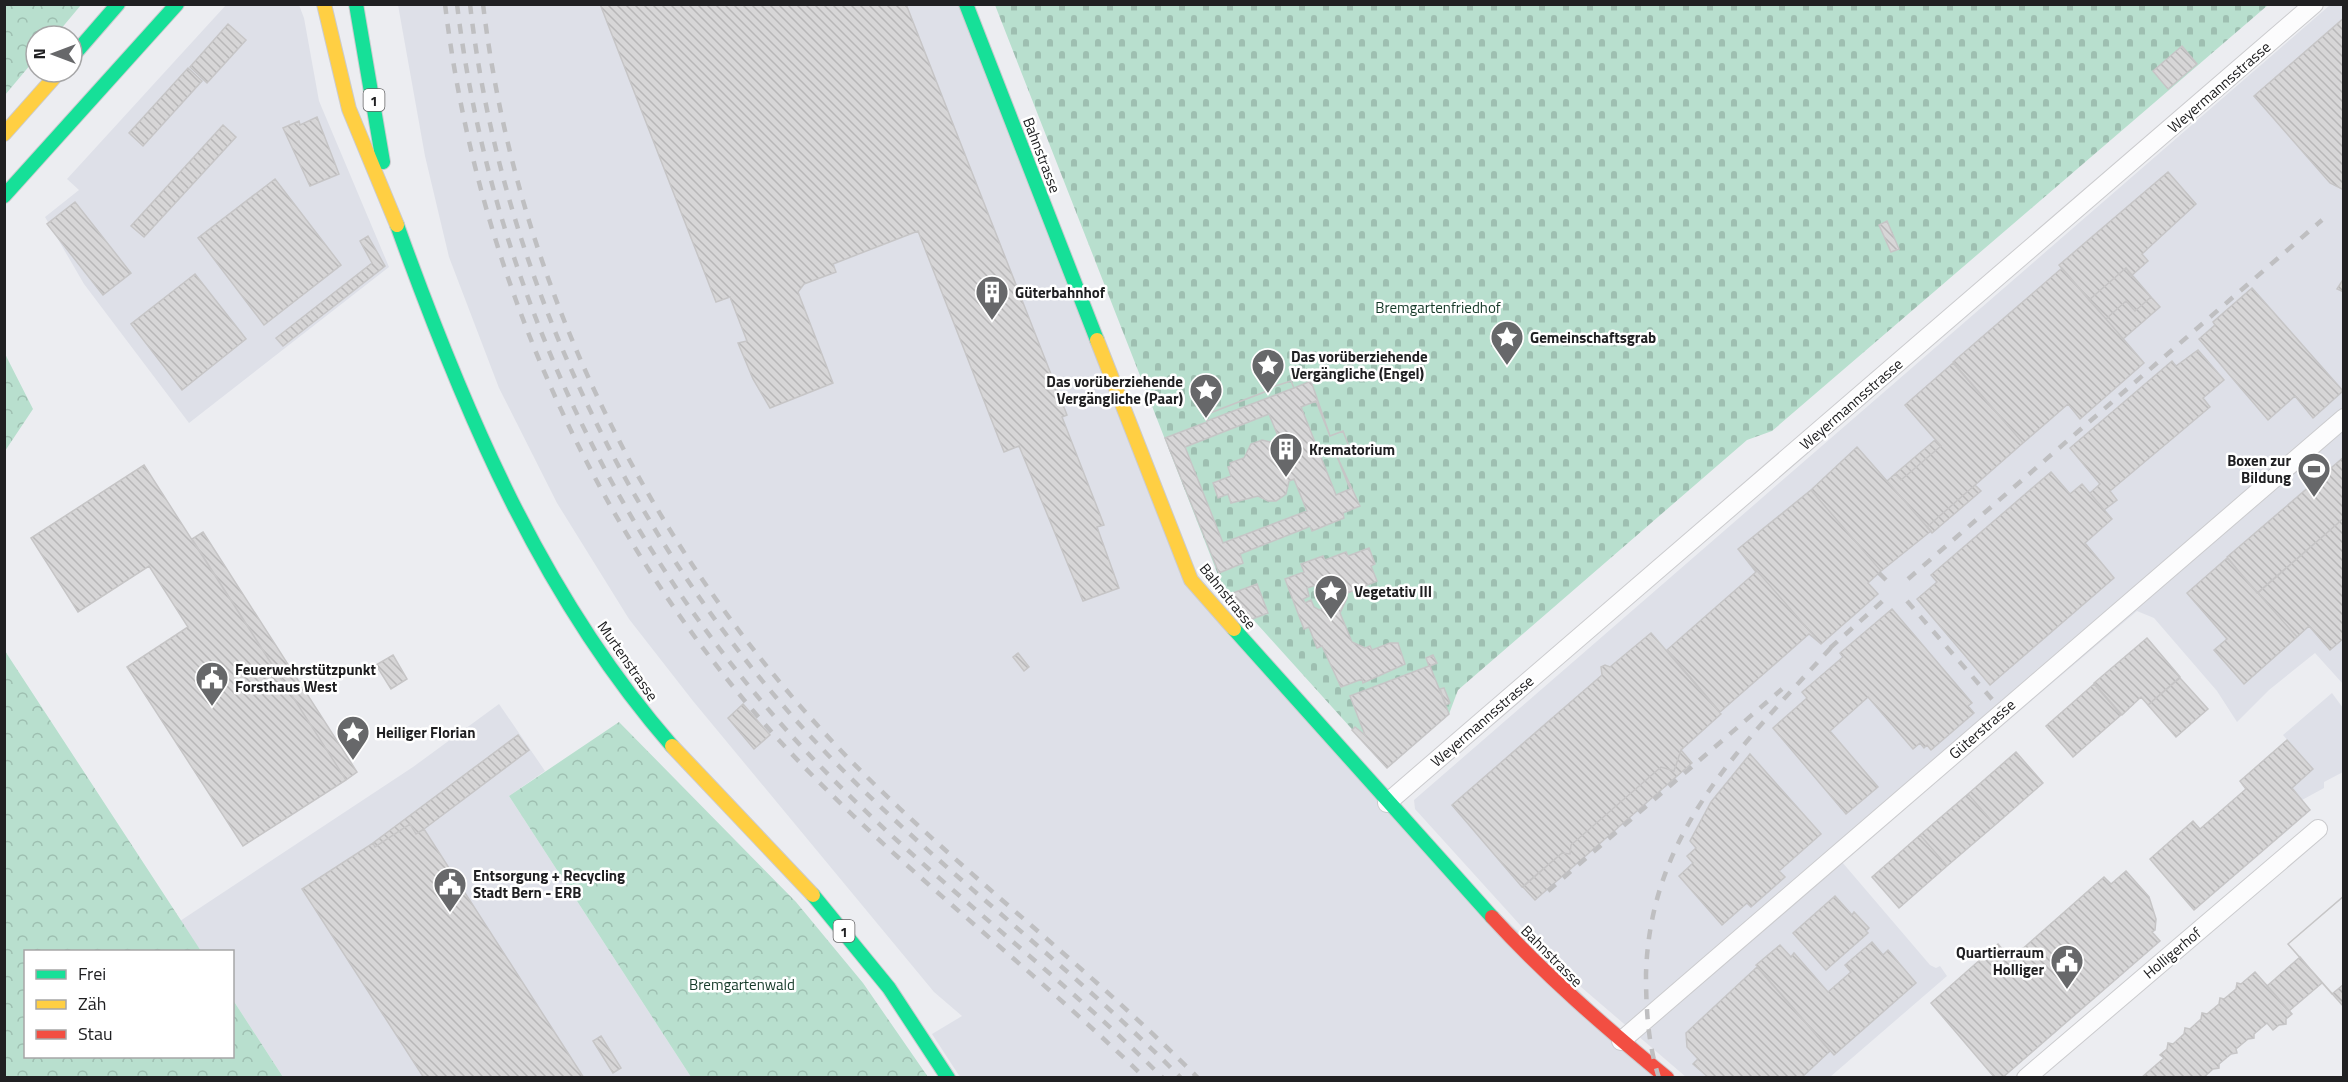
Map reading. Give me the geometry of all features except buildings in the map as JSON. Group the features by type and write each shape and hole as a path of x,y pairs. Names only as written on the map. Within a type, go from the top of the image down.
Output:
{"main road":[{"path":"84,43 118,4"},
{"path":"4,196 177,4"},
{"name":"Murtenstrasse","path":"324,4 349,110 388,197 425,304 487,456 519,520 568,603 657,728 822,905 859,949 913,1023 948,1077"},
{"name":"Murtenstrasse","path":"356,4 375,106 388,197"},
{"name":"Bahnstrasse","path":"966,4 1191,580 1387,803 1534,963 1621,1041 1666,1077"},
{"path":"4,134 48,84"}],"street":[{"name":"Weyermannsstrasse","path":"1387,803 2314,4"},
{"name":"Güterstrasse","path":"1621,1041 2343,418"},
{"name":"Holligerhof","path":"2026,1077 2318,829"}],"shaded area":[{"path":"226,5 299,5 304,18 319,101 389,267 189,423 84,284 45,217 79,190 67,179"},
{"path":"398,5 966,5 1177,550 1387,803 1667,1077 960,1077 932,1034 962,1016 934,992 693,701 629,619 557,503 499,388 449,257 425,156"},
{"path":"2330,5 2343,5 2343,684 2315,653 2269,690 2237,722 2217,691 2154,618 2137,611 1842,862 1930,965 1936,968 1940,966 1947,976 1830,1077 1686,1077 1560,969 1415,809 1414,800"},
{"path":"2332,693 2343,708 2343,772 2324,782 2324,788 2302,800 2292,788 2313,769 2283,735"},
{"path":"499,704 545,771 509,796 691,1077 283,1077 234,1002 234,950 200,950 180,921 413,767"}],"green space":[{"path":"5,4 81,5 65,24 24,24 24,72 5,95"},
{"name":"Bremgartenfriedhof","path":"995,5 2268,5 1772,431 1747,440 1458,690 1449,714 1387,768 1222,585"},
{"path":"4,352 33,409 5,451 4,451"},
{"path":"5,651 200,950 24,950 24,1058 234,1058 234,1002 283,1077 5,1077"},
{"name":"Bremgartenwald","path":"619,722 796,902 863,983 928,1077 691,1077 509,796"}],"railway":[{"path":"445,4 462,111 488,216 523,319 566,420 617,517 675,609 740,695 812,775 893,853 1062,1001 1145,1078"},
{"path":"457,4 474,109 500,213 535,315 577,414 627,509 684,600 748,685 819,765 860,806 1078,998 1163,1078"},
{"path":"470,4 486,107 512,209 547,310 589,408 639,502 696,592 759,677 828,755 914,838 1094,996 1181,1078"},
{"path":"483,4 501,113 529,219 565,323 610,423 664,520 725,611 793,698 868,778 950,854 1117,1001 1198,1078"},
{"path":"1908,579 2322,220"},
{"path":"1879,573 1886,580"},
{"path":"1830,648 1885,599"},
{"path":"1907,601 2003,712"},
{"path":"1659,1078 1648,1026 1646,974 1652,922 1665,875 1684,832 1709,791 1737,753 1836,642"},
{"path":"1548,891 1782,689"}],"traffic: fast":[{"path":"84,43 118,4"},
{"path":"4,196 177,4"},
{"path":"356,4 383,162"},
{"path":"966,4 1097,340"},
{"path":"397,225 450,364 479,432 545,564 583,627 625,688 672,746"},
{"path":"1234,629 1492,917"},
{"path":"813,895 889,988 948,1078"}],"traffic: slow":[{"path":"324,4 349,109 397,225"},
{"path":"4,134 48,84"},
{"path":"1097,340 1191,580 1234,629"},
{"path":"672,746 813,895"}],"traffic: jam":[{"path":"1492,917 1576,1001 1667,1078"}],"place":[{"name":"Güterbahnhof","path":"992,321"},
{"name":"Gemeinschaftsgrab","path":"1507,366"},
{"name":"Das vorüberziehende Vergängliche (Engel)","path":"1268,394"},
{"name":"Das vorüberziehende Vergängliche (Paar)","path":"1206,419"},
{"name":"Krematorium","path":"1286,478"},
{"name":"Boxen zur Bildung","path":"2314,498"},
{"name":"Vegetativ III","path":"1331,620"},
{"name":"Feuerwehrstützpunkt Forsthaus West","path":"212,707"},
{"name":"Heiliger Florian","path":"353,761"},
{"name":"Entsorgung + Recycling Stadt Bern - ERB","path":"450,913"},
{"name":"Quartierraum Holliger","path":"2067,990"}]}
